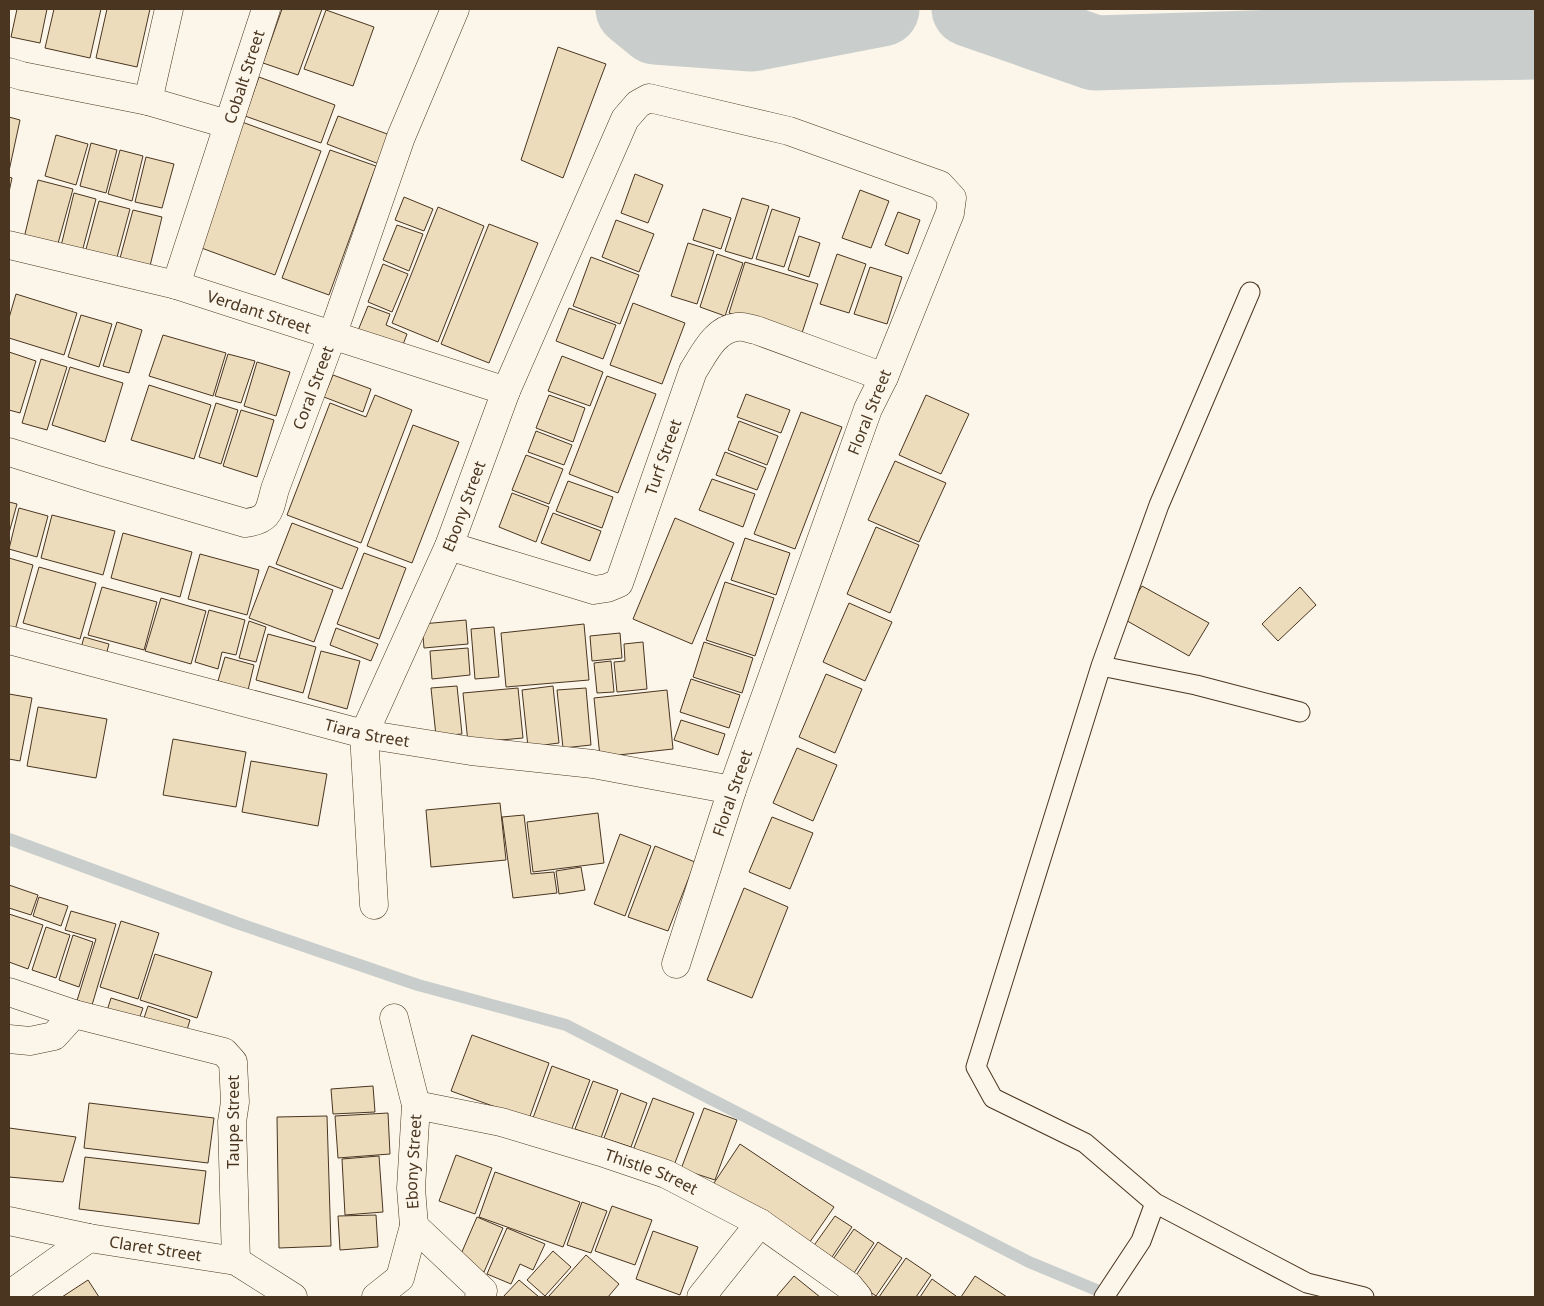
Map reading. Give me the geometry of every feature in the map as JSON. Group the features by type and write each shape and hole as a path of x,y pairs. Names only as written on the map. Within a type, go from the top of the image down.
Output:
{"street":[{"path":"148,101 169,9"},
{"name":"Cobalt Street","path":"9,72 148,101 227,124 266,9"},
{"name":"Coral Street","path":"9,452 245,523 259,521 269,511 278,480 332,336 401,137 455,9"},
{"name":"Floral Street","path":"625,119 638,104 649,98 789,130 940,185 952,198 950,213 884,377 868,409 732,790 676,964"},
{"name":"Ebony Street","path":"374,905 364,734 449,546 506,391 625,119"},
{"path":"176,285 227,124"},
{"name":"Verdant Street","path":"9,245 176,285 506,391"},
{"name":"Turf Street","path":"449,546 594,590 620,583 694,371 706,350 723,330 738,326 756,330 884,377"},
{"name":"Tiara Street","path":"9,640 364,734 471,751 593,764 732,790"},
{"name":"Taupe Street","path":"9,992 74,1014 224,1052 233,1062 235,1102 232,1122 236,1261"},
{"path":"9,1039 30,1041 54,1036 74,1014"},
{"name":"Ebony Street","path":"376,1297 400,1278 414,1226 411,1188 416,1106 394,1018"},
{"name":"Thistle Street","path":"416,1106 501,1122 666,1174 760,1223 849,1286 858,1297"},
{"name":"Claret Street","path":"9,1221 89,1238 236,1261 293,1297"},
{"path":"701,1297 760,1223"},
{"path":"414,1226 483,1291 479,1297"},
{"path":"9,1295 89,1238"}],"lane":[{"path":"1250,292 1159,505 1100,666 976,1067 993,1098 1085,1143 1155,1203 1307,1283 1364,1297"},
{"path":"1100,666 1196,685 1300,712"},
{"path":"1104,1297 1141,1241 1155,1203"}],"building":[{"path":"17,9 47,9 40,43 11,37"},
{"path":"54,9 101,9 90,58 45,48"},
{"path":"107,9 150,9 137,67 96,58"},
{"path":"282,9 322,9 298,75 263,63"},
{"path":"326,10 374,27 353,86 304,69"},
{"path":"558,47 606,64 563,178 521,160"},
{"path":"259,77 335,105 321,143 245,116"},
{"path":"338,116 390,135 379,164 327,144"},
{"path":"9,117 20,120 9,171"},
{"path":"242,122 321,151 275,275 196,246"},
{"path":"56,135 88,144 76,185 45,176"},
{"path":"91,143 117,150 106,193 80,186"},
{"path":"120,150 143,156 132,201 108,194"},
{"path":"330,150 376,166 329,295 282,278"},
{"path":"146,157 174,164 162,208 135,202"},
{"path":"635,174 663,185 648,223 621,213"},
{"path":"9,177 12,178 9,192"},
{"path":"38,180 73,189 57,247 24,238"},
{"path":"860,190 889,201 871,248 842,238"},
{"path":"74,193 96,199 82,252 61,246"},
{"path":"404,197 433,209 424,231 395,220"},
{"path":"742,198 769,206 752,259 725,251"},
{"path":"99,201 130,209 116,261 85,253"},
{"path":"438,207 484,226 438,342 392,323"},
{"path":"703,209 731,218 721,249 693,240"},
{"path":"772,209 800,218 784,267 756,259"},
{"path":"133,210 162,217 149,270 119,262"},
{"path":"898,212 920,220 908,254 885,245"},
{"path":"616,220 654,234 639,272 602,257"},
{"path":"489,224 538,243 489,363 441,344"},
{"path":"397,225 423,234 409,271 383,260"},
{"path":"799,236 820,243 809,277 788,270"},
{"path":"688,243 714,251 697,304 671,296"},
{"path":"717,254 743,263 725,316 700,307"},
{"path":"837,254 866,264 849,313 820,304"},
{"path":"591,257 639,275 620,324 573,306"},
{"path":"745,262 818,284 801,336 729,313"},
{"path":"383,264 408,274 392,312 368,302"},
{"path":"870,267 902,277 887,324 854,314"},
{"path":"16,294 77,313 64,355 9,338 9,318"},
{"path":"633,303 685,323 662,384 610,365"},
{"path":"368,306 390,314 386,325 407,334 401,350 357,333"},
{"path":"569,308 616,325 603,359 556,341"},
{"path":"81,315 112,324 99,367 68,357"},
{"path":"117,322 142,330 129,373 103,366"},
{"path":"163,335 226,353 213,396 149,376"},
{"path":"9,352 36,361 20,413 9,410"},
{"path":"228,354 255,361 241,403 215,396"},
{"path":"562,356 603,372 590,406 548,391"},
{"path":"41,359 67,367 47,430 22,423"},
{"path":"257,362 290,372 276,416 244,406"},
{"path":"70,367 123,383 105,442 52,425"},
{"path":"333,375 371,389 363,412 324,397"},
{"path":"607,376 656,394 618,493 569,474"},
{"path":"149,385 211,405 194,459 131,440"},
{"path":"746,394 790,410 781,433 737,417"},
{"path":"375,395 412,410 361,543 287,515 330,403 366,417"},
{"path":"549,395 585,408 573,442 536,428"},
{"path":"926,395 969,414 941,474 899,455"},
{"path":"216,403 238,410 221,464 199,457"},
{"path":"241,410 274,420 257,477 223,466"},
{"path":"801,412 842,427 795,549 754,534"},
{"path":"739,421 778,436 767,465 728,450"},
{"path":"413,425 459,442 412,563 367,546"},
{"path":"536,431 572,445 564,465 528,452"},
{"path":"725,452 766,468 757,490 716,475"},
{"path":"526,455 563,469 549,504 512,490"},
{"path":"895,461 946,483 919,542 868,520"},
{"path":"712,479 755,494 743,527 699,510"},
{"path":"568,481 613,497 602,528 556,511"},
{"path":"512,493 549,507 536,542 499,527"},
{"path":"9,502 17,504 9,533"},
{"path":"19,508 48,516 37,557 9,549"},
{"path":"553,513 601,531 590,561 541,543"},
{"path":"52,515 115,531 103,575 41,558"},
{"path":"675,518 734,543 692,644 633,619"},
{"path":"292,523 358,548 342,589 276,564"},
{"path":"876,527 919,545 890,613 847,594"},
{"path":"123,533 192,552 180,597 111,578"},
{"path":"745,538 790,553 776,595 731,580"},
{"path":"364,553 406,568 379,639 337,624"},
{"path":"200,554 259,570 247,615 188,599"},
{"path":"9,558 33,565 14,634 9,633"},
{"path":"269,566 333,590 314,642 249,618"},
{"path":"39,567 96,583 80,639 23,623"},
{"path":"725,582 774,598 755,656 706,640"},
{"path":"1142,586 1209,623 1189,656 1122,618"},
{"path":"102,587 157,602 144,650 88,635"},
{"path":"1300,587 1316,605 1278,641 1262,624"},
{"path":"161,598 206,611 191,664 145,651"},
{"path":"849,603 892,622 865,681 823,662"},
{"path":"209,610 245,620 236,655 222,652 218,669 195,662"},
{"path":"466,620 468,644 424,648 422,624"},
{"path":"249,621 266,627 256,662 239,658"},
{"path":"584,624 589,680 506,687 501,633"},
{"path":"494,627 499,677 475,679 471,629"},
{"path":"336,628 378,644 371,661 330,645"},
{"path":"620,633 622,658 592,661 590,636"},
{"path":"268,634 316,647 303,693 256,680"},
{"path":"84,637 109,644 105,659 80,652"},
{"path":"643,642 647,689 617,692 614,662 625,661 624,644"},
{"path":"704,642 753,658 742,693 693,677"},
{"path":"468,648 470,675 432,679 430,651"},
{"path":"321,651 360,661 347,709 308,698"},
{"path":"225,657 254,665 248,690 218,681"},
{"path":"611,661 614,692 597,693 594,663"},
{"path":"826,674 862,689 835,753 799,737"},
{"path":"691,679 740,695 729,728 680,712"},
{"path":"457,686 462,734 436,736 431,688"},
{"path":"553,686 559,743 528,747 522,690"},
{"path":"518,688 523,738 468,743 463,693"},
{"path":"586,688 591,745 563,748 557,690"},
{"path":"667,690 673,749 600,757 594,698"},
{"path":"9,694 32,698 20,761 9,759"},
{"path":"38,707 107,719 96,778 27,766"},
{"path":"681,720 725,734 718,755 674,740"},
{"path":"173,739 246,752 236,807 163,795"},
{"path":"797,748 837,765 813,821 773,803"},
{"path":"251,761 327,774 318,826 242,812"},
{"path":"500,803 506,860 431,867 426,810"},
{"path":"598,813 604,863 533,872 527,822"},
{"path":"524,815 531,874 554,872 557,893 513,898 502,817"},
{"path":"772,817 813,833 790,889 749,872"},
{"path":"620,834 651,846 625,916 594,904"},
{"path":"655,846 695,862 668,931 628,917"},
{"path":"581,867 585,890 559,894 556,871"},
{"path":"9,885 38,895 31,915 9,908"},
{"path":"744,888 788,907 752,998 707,980"},
{"path":"39,897 68,906 61,926 33,916"},
{"path":"71,911 116,924 90,1012 75,1007 96,939 65,930"},
{"path":"9,914 43,925 28,969 9,962"},
{"path":"121,921 159,933 138,999 100,987"},
{"path":"46,927 70,935 56,978 32,970"},
{"path":"73,935 93,942 79,987 59,980"},
{"path":"155,954 212,972 197,1018 140,1000"},
{"path":"111,998 143,1008 137,1025 106,1014"},
{"path":"148,1006 190,1020 184,1040 141,1027"},
{"path":"472,1035 549,1063 529,1119 451,1091"},
{"path":"552,1066 590,1080 571,1131 533,1118"},
{"path":"593,1081 618,1090 601,1138 575,1129"},
{"path":"373,1086 375,1112 333,1114 331,1089"},
{"path":"621,1093 647,1103 631,1147 604,1138"},
{"path":"653,1098 694,1113 673,1168 632,1153"},
{"path":"89,1103 214,1118 208,1163 84,1148"},
{"path":"704,1108 737,1120 715,1180 681,1169"},
{"path":"388,1113 390,1154 338,1158 335,1116"},
{"path":"327,1116 331,1246 279,1248 277,1117"},
{"path":"9,1128 76,1137 63,1182 9,1177"},
{"path":"740,1144 834,1207 805,1249 712,1186"},
{"path":"456,1155 492,1168 475,1214 439,1201"},
{"path":"379,1156 383,1212 345,1215 342,1159"},
{"path":"85,1157 206,1171 199,1224 79,1209"},
{"path":"495,1172 580,1202 563,1247 479,1217"},
{"path":"582,1202 607,1211 591,1253 567,1245"},
{"path":"612,1206 652,1220 635,1265 595,1251"},
{"path":"376,1215 378,1247 340,1250 338,1216"},
{"path":"835,1216 852,1227 828,1263 810,1251"},
{"path":"477,1217 503,1228 484,1272 458,1261"},
{"path":"507,1228 545,1244 533,1270 520,1264 511,1284 487,1274"},
{"path":"854,1229 874,1243 850,1279 829,1265"},
{"path":"653,1231 698,1247 680,1295 636,1279"},
{"path":"878,1242 902,1258 876,1296 853,1280"},
{"path":"553,1251 571,1267 545,1296 527,1280"},
{"path":"586,1255 619,1284 608,1297 549,1296"},
{"path":"906,1258 931,1275 916,1297 879,1297"},
{"path":"794,1276 820,1297 776,1297"},
{"path":"975,1276 1007,1297 961,1297"},
{"path":"932,1279 956,1296 920,1297"},
{"path":"88,1280 99,1297 62,1297"},
{"path":"519,1280 539,1297 503,1297"}],"waterway":[{"path":"633,9 655,27 752,34 882,9"},
{"path":"969,9 1095,53 1344,45 1535,42"},
{"path":"9,839 237,923 418,985 566,1025 1029,1262 1111,1296"}]}
